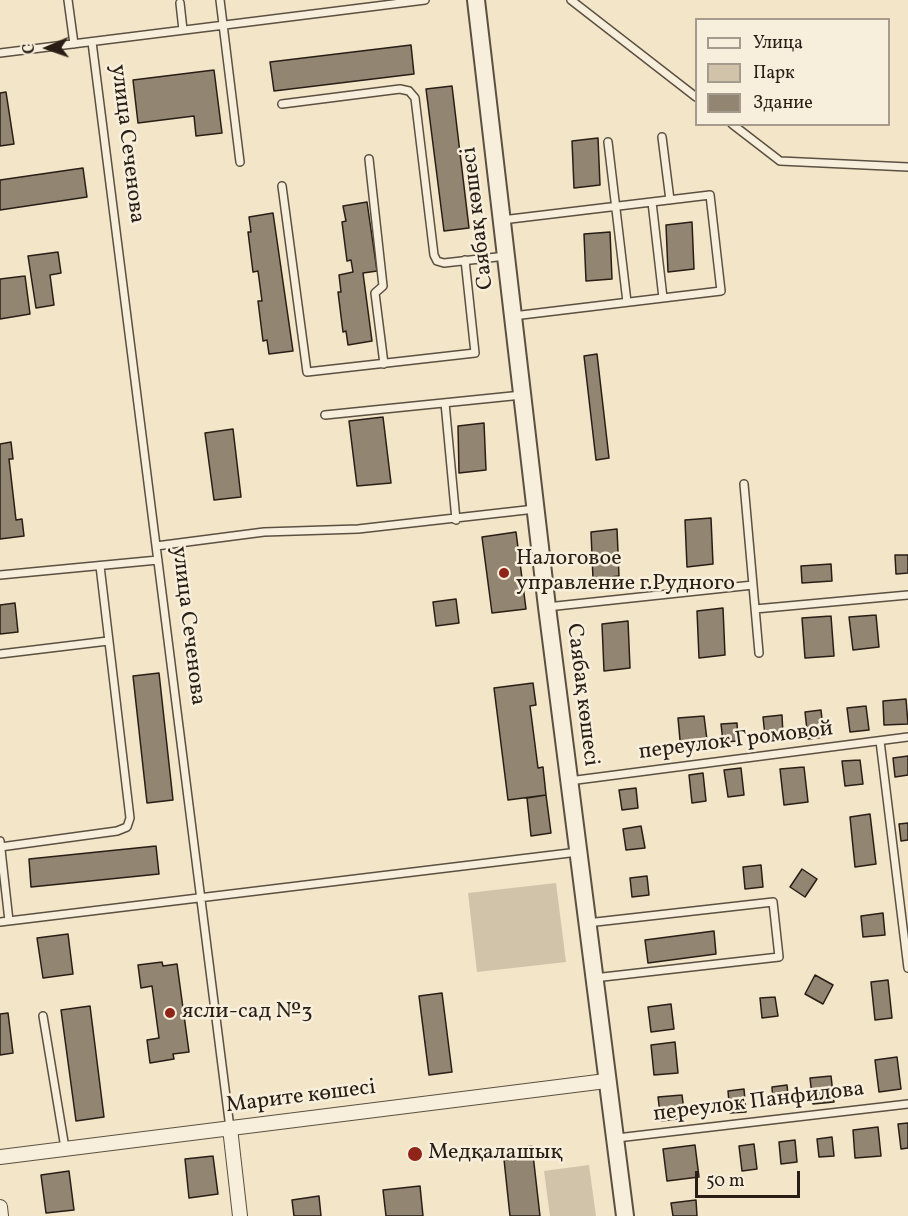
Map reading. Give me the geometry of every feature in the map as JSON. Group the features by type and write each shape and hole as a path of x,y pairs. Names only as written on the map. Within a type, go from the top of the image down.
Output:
{"street":[{"name":"Саябақ көшесі","path":"476,0 547,607 624,1216"},
{"name":"Марите көшесі","path":"0,1157 606,1081"},
{"name":"улица Сеченова","path":"230,1128 240,1216"},
{"path":"0,1208 1,1216"}],"lane":[{"path":"68,0 74,44"},
{"path":"220,0 240,162"},
{"path":"0,53 425,0"},
{"path":"571,0 695,96"},
{"path":"180,3 183,30"},
{"name":"улица Сеченова","path":"92,42 230,1128"},
{"path":"282,104 400,89 409,91 414,98 434,255 437,261 444,263 506,256"},
{"path":"735,126 780,161 908,167"},
{"path":"662,136 670,200"},
{"path":"608,142 627,302"},
{"path":"369,159 383,286 375,293 384,364"},
{"path":"282,186 308,372 475,353 465,260"},
{"path":"501,220 710,195 721,291 513,316"},
{"path":"652,202 663,298"},
{"path":"325,415 522,395"},
{"path":"445,403 456,520"},
{"path":"744,484 759,652"},
{"path":"156,546 264,532 358,529 456,520 536,509"},
{"path":"0,575 158,560"},
{"path":"9,921 0,845 117,831 127,826 130,818 100,566"},
{"path":"547,607 753,585"},
{"path":"755,609 908,595"},
{"path":"0,654 108,641"},
{"name":"переулок Громовой","path":"569,781 908,737"},
{"path":"880,741 908,968"},
{"path":"0,922 578,852"},
{"path":"587,922 773,902 779,957 594,978"},
{"path":"43,1016 65,1148"},
{"name":"переулок Панфилова","path":"614,1139 908,1104"}],"green space":[{"path":"556,883 566,962 477,972 468,893"},
{"path":"589,1165 596,1216 550,1216 544,1171"}],"building":[{"path":"411,45 414,74 274,91 270,62"},
{"path":"214,70 222,133 196,136 194,116 138,123 133,80"},
{"path":"452,86 469,228 444,231 426,89"},
{"path":"6,92 14,144 0,146 0,93"},
{"path":"598,138 600,185 574,188 572,141"},
{"path":"83,168 87,197 0,210 0,180"},
{"path":"367,202 377,271 363,273 372,341 348,345 346,331 343,332 338,292 341,292 339,275 353,272 351,260 347,261 342,222 346,221 343,206"},
{"path":"273,213 293,351 269,354 267,340 263,341 258,301 262,301 258,271 253,272 248,232 251,232 249,217"},
{"path":"692,222 694,269 668,272 666,225"},
{"path":"610,232 612,279 586,281 584,234"},
{"path":"58,252 61,273 50,275 54,305 36,308 28,256"},
{"path":"25,276 30,314 0,319 0,279"},
{"path":"597,354 609,458 596,460 584,356"},
{"path":"383,417 391,483 357,486 349,421"},
{"path":"484,423 486,470 459,473 458,426"},
{"path":"233,429 241,497 214,500 205,433"},
{"path":"11,442 13,459 9,459 16,520 22,519 24,536 0,539 0,444"},
{"path":"711,518 713,564 687,567 685,520"},
{"path":"617,529 619,576 593,579 591,532"},
{"name":"Налоговое управление г.Рудного","path":"516,532 526,609 492,613 482,537"},
{"path":"895,555 908,555 908,573 896,574"},
{"path":"831,564 832,581 802,583 801,566"},
{"path":"456,599 459,623 436,626 433,602"},
{"path":"15,603 18,632 0,634 0,605"},
{"path":"723,608 725,655 699,658 697,611"},
{"path":"876,615 879,647 853,650 849,617"},
{"path":"831,616 834,656 805,658 802,618"},
{"path":"628,621 630,668 604,671 602,624"},
{"path":"159,673 173,800 147,803 133,676"},
{"path":"533,683 536,705 530,706 538,768 543,767 546,795 508,800 494,688"},
{"path":"906,699 908,724 884,725 883,701"},
{"path":"866,706 869,730 850,732 847,708"},
{"path":"821,710 824,737 808,739 805,712"},
{"path":"782,715 783,735 765,736 763,717"},
{"path":"704,716 708,748 681,751 678,718"},
{"path":"737,723 738,741 723,742 721,724"},
{"path":"908,756 908,775 895,777 893,758"},
{"path":"860,760 863,784 845,786 842,761"},
{"path":"804,767 808,802 784,805 780,769"},
{"path":"741,768 744,795 728,797 724,770"},
{"path":"703,773 706,801 692,803 689,775"},
{"path":"636,788 638,808 622,810 619,790"},
{"path":"546,795 551,833 531,836 527,798"},
{"path":"870,814 876,864 855,867 850,817"},
{"path":"908,823 908,840 901,841 899,824"},
{"path":"641,826 645,848 626,850 623,829"},
{"path":"156,846 159,874 31,887 29,859"},
{"path":"761,865 763,887 745,889 743,867"},
{"path":"802,869 817,879 805,897 790,887"},
{"path":"647,876 649,895 632,897 630,878"},
{"path":"883,913 885,935 863,937 861,916"},
{"path":"714,931 716,954 648,963 645,940"},
{"path":"68,934 73,974 43,978 37,938"},
{"name":"ясли-сад №3","path":"162,962 163,966 177,964 189,1052 173,1054 174,1059 150,1063 147,1040 159,1038 152,986 141,988 138,965"},
{"path":"815,975 833,985 823,1004 805,994"},
{"path":"888,980 892,1018 875,1020 871,982"},
{"path":"442,993 452,1072 429,1075 419,996"},
{"path":"775,997 778,1016 762,1018 760,998"},
{"path":"671,1004 674,1029 651,1032 648,1007"},
{"path":"90,1006 104,1117 76,1121 61,1010"},
{"path":"8,1013 13,1053 0,1055 0,1014"},
{"path":"675,1042 678,1073 654,1075 651,1045"},
{"path":"897,1057 901,1089 879,1092 875,1060"},
{"path":"831,1076 834,1102 813,1104 810,1078"},
{"path":"787,1085 789,1104 773,1105 772,1087"},
{"path":"744,1089 746,1112 730,1113 728,1091"},
{"path":"682,1095 685,1118 661,1121 658,1097"},
{"path":"908,1123 908,1148 901,1149 898,1124"},
{"path":"878,1127 881,1156 855,1158 853,1130"},
{"path":"832,1137 834,1156 819,1157 817,1139"},
{"path":"795,1140 797,1162 781,1164 779,1142"},
{"path":"754,1144 757,1169 742,1171 739,1146"},
{"path":"695,1145 699,1177 667,1181 663,1149"},
{"path":"532,1146 540,1216 510,1216 503,1150"},
{"path":"213,1156 218,1194 189,1198 185,1159"},
{"path":"69,1171 74,1210 46,1213 41,1175"},
{"path":"420,1186 423,1216 386,1216 383,1190"},
{"path":"319,1196 321,1216 294,1216 292,1200"},
{"path":"696,1200 697,1216 673,1216 671,1203"}],"place":[{"name":"Налоговое управление г.Рудного","path":"504,573"},
{"name":"ясли-сад №3","path":"170,1013"},
{"name":"Медқалашық","path":"415,1154"}]}
